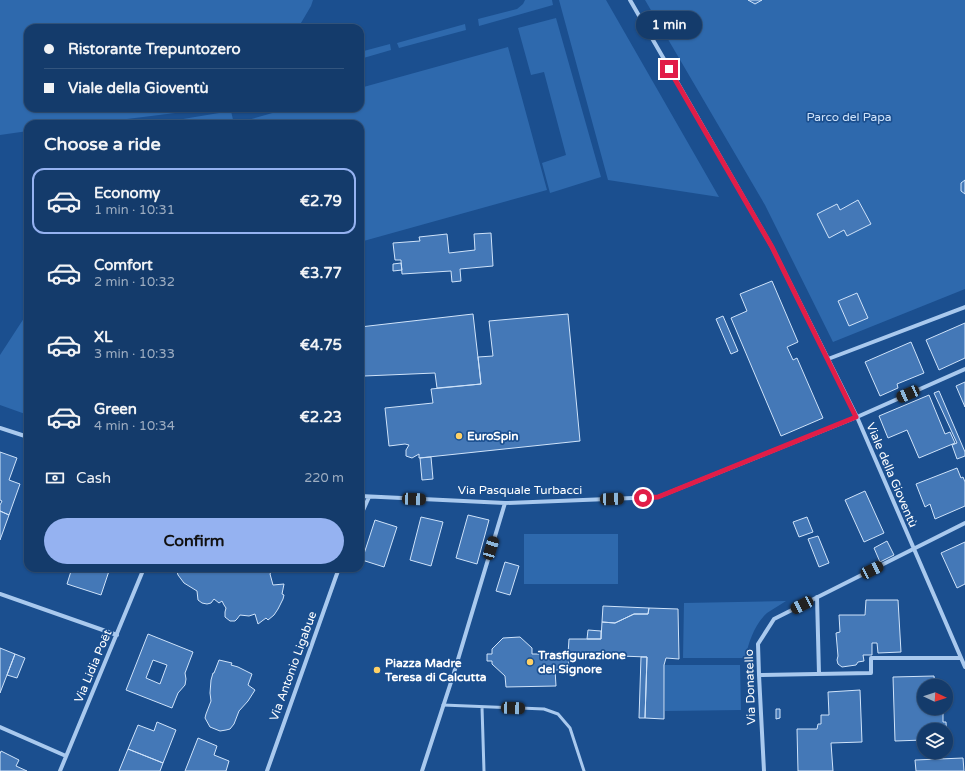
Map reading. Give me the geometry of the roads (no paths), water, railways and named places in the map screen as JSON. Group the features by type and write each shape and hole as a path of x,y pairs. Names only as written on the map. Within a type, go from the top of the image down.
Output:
{"street":[{"name":"Viale della Gioventù","path":"630,0 772,247 856,417 965,668"},
{"path":"828,359 965,307"},
{"name":"Via Pasquale Turbacci","path":"364,496 505,503 658,497 856,417 965,369"},
{"path":"0,428 24,436"},
{"path":"364,508 369,497"},
{"path":"422,771 453,676 505,503"},
{"name":"Via Donatello","path":"764,771 758,644 774,619 965,523"},
{"name":"Via Lidia Poët","path":"60,771 142,572"},
{"name":"Via Antonio Ligabue","path":"267,771 338,572"},
{"path":"0,594 116,635"},
{"path":"817,598 819,674"},
{"path":"759,675 871,673 871,658 961,658"},
{"path":"0,727 66,756"}],"lane":[{"path":"443,706 544,709 558,714 570,728 584,771"},
{"path":"482,707 484,771"}],"place":[{"name":"EuroSpin","path":"459,436"},
{"name":"Trasfigurazione del Signore","path":"530,662"},
{"name":"Piazza Madre Teresa di Calcutta","path":"377,670"}],"park label":[{"name":"Parco del Papa","path":"849,117"}]}
